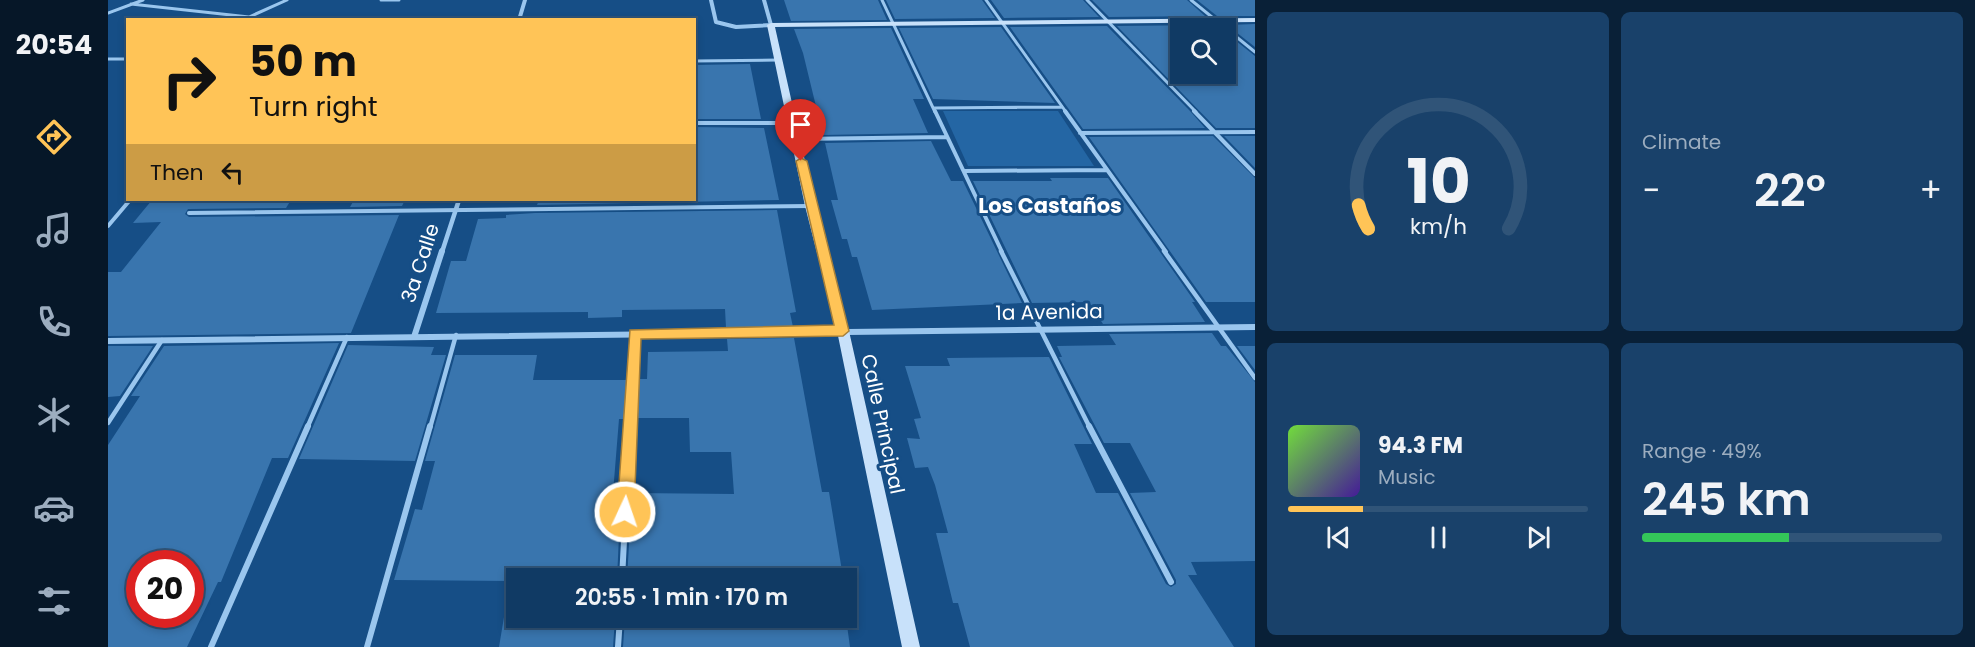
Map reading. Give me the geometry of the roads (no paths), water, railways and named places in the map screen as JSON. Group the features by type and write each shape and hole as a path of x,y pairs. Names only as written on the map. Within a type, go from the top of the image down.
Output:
{"street":[{"path":"520,18 525,0"},
{"path":"711,0 716,22 722,25 1170,21"},
{"name":"Calle Principal","path":"764,0 797,139 810,206 843,331 911,647"},
{"path":"1236,20 1255,20"},
{"name":"3a Calle","path":"414,337 459,201"},
{"name":"1a Avenida","path":"108,341 1255,327"}],"lane":[{"path":"108,13 143,0"},
{"path":"131,4 249,17 287,0"},
{"path":"381,0 399,0"},
{"path":"882,0 1038,329 1172,582"},
{"path":"986,0 1255,378"},
{"path":"1087,0 1255,174"},
{"path":"1191,0 1214,18"},
{"path":"1236,36 1255,52"},
{"path":"108,59 126,59"},
{"path":"696,61 778,60"},
{"path":"934,108 1062,107"},
{"path":"696,123 793,123"},
{"path":"1080,133 1255,132"},
{"path":"797,139 947,137"},
{"path":"964,171 1107,170"},
{"path":"108,226 129,201"},
{"path":"189,213 810,206"},
{"path":"623,568 635,333"},
{"path":"367,647 456,335"},
{"path":"211,647 347,337"},
{"path":"108,423 162,340"},
{"path":"618,647 619,628"}],"district":[{"name":"Los Castaños","path":"1050,205"}]}
